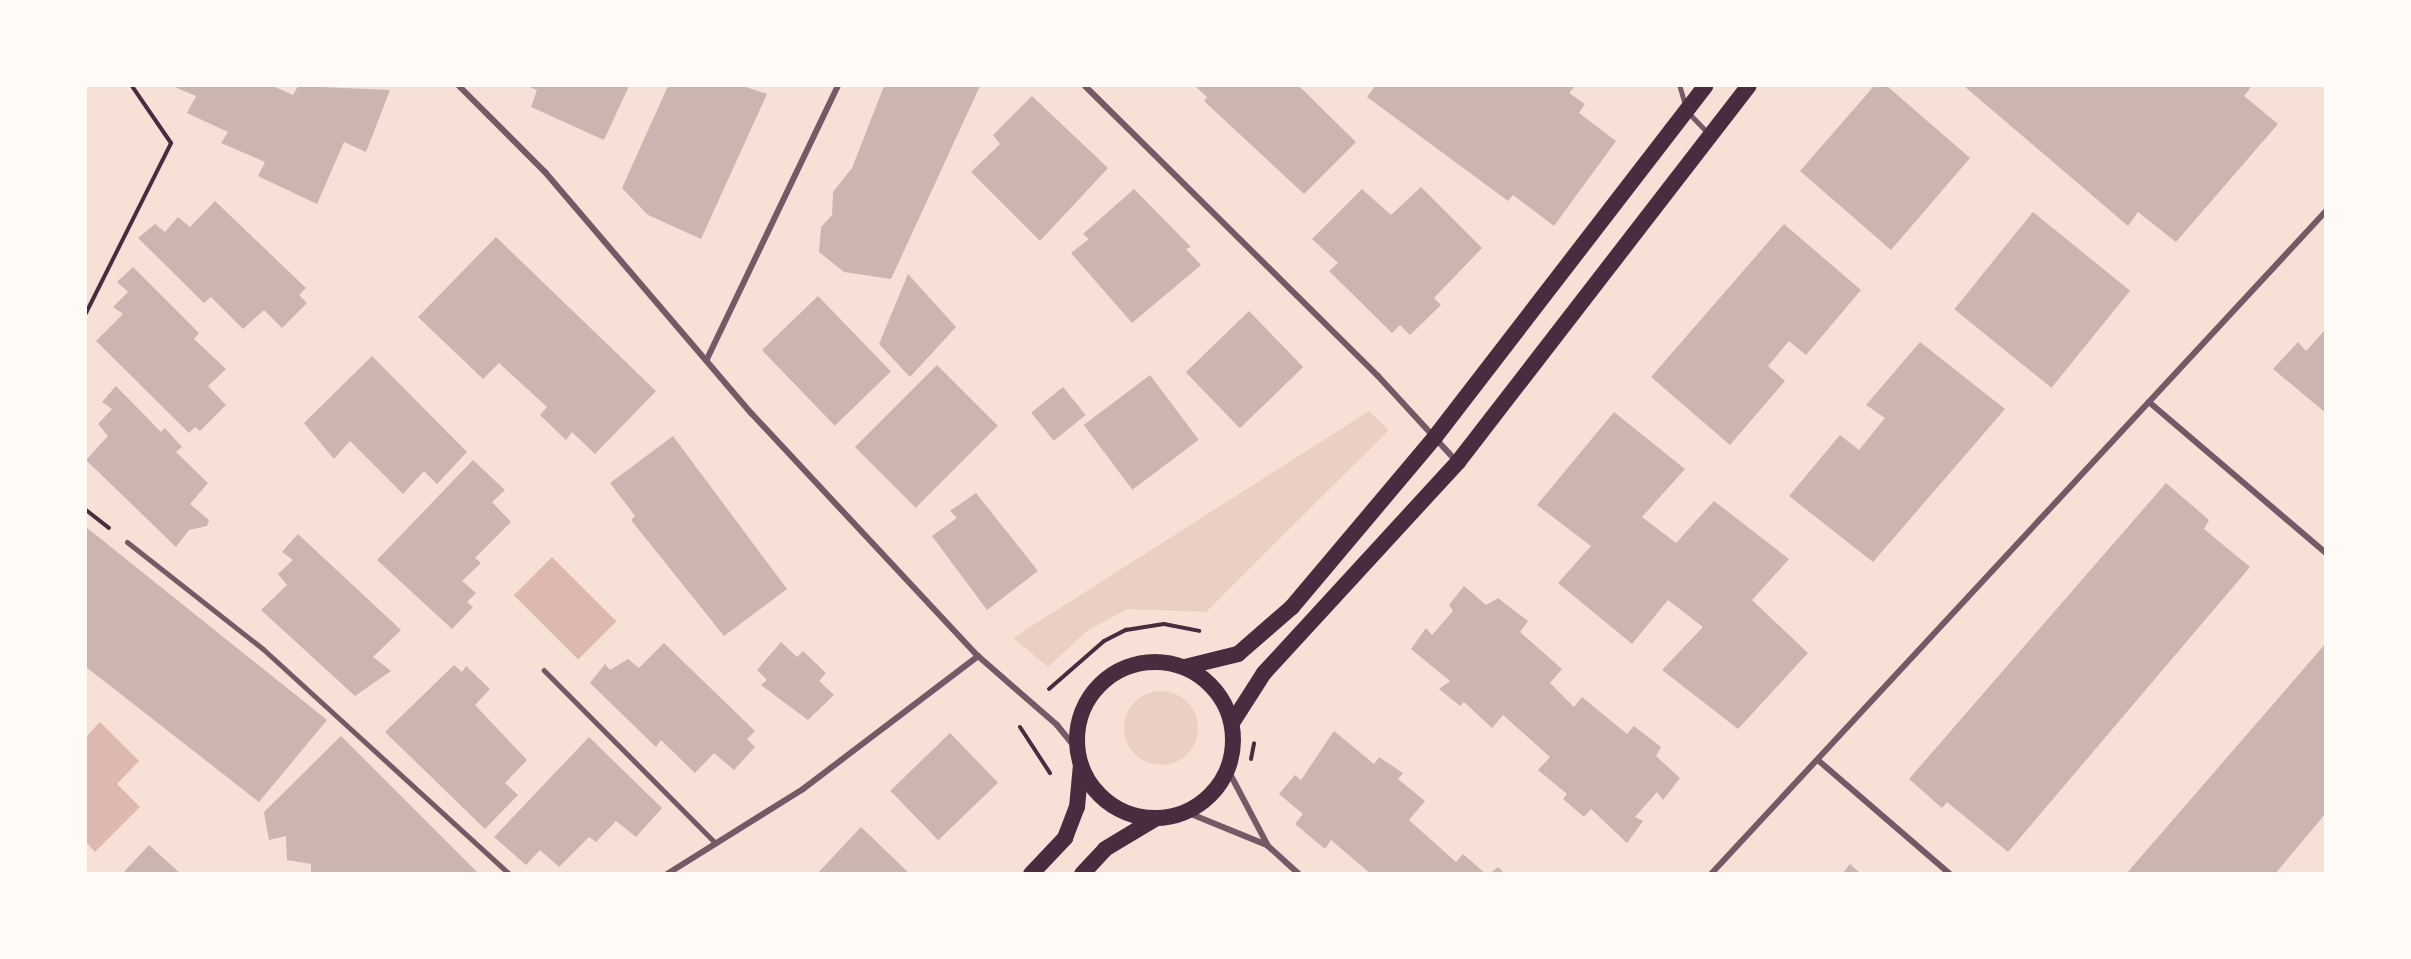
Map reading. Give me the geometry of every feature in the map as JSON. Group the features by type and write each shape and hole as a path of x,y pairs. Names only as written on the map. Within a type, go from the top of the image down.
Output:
{"highway":[{"path":"1185,667 1238,654 1292,607 1435,437 1705,86"},
{"path":"1082,873 1106,849 1155,819 1186,812 1211,795 1228,770 1232,723 1264,673 1458,462 1749,86"},
{"path":"1031,873 1065,838 1077,807 1082,714 1107,677 1132,665 1158,661 1185,667 1207,680 1232,723"},
{"path":"1079,757 1095,791 1119,810 1155,819"}],"street":[{"path":"459,86 545,172 752,414 978,656 1057,725 1079,757"},
{"path":"707,359 838,86"},
{"path":"1085,86 1458,462"},
{"path":"1711,873 1819,761 2325,211"},
{"path":"2149,402 2325,553"},
{"path":"127,542 263,649 509,873"},
{"path":"667,873 803,789 978,656"},
{"path":"1819,761 1950,873"},
{"path":"1228,770 1268,846"},
{"path":"1186,812 1268,846 1299,873"}],"lane":[{"path":"1680,86 1686,110 1710,135"},
{"path":"544,670 716,843"}],"path":[{"path":"86,313 171,143 132,86"},
{"path":"86,510 127,542"},
{"path":"1014,720 1038,748 1054,782"}],"shaded area":[{"path":"1369,411 1389,430 1206,612 1127,609 1087,631 1048,667 1013,638"},
{"path":"552,557 616,621 578,660 514,595"},
{"path":"1161,691 1175,694 1187,702 1195,714 1198,728 1195,742 1187,754 1175,762 1161,765 1147,762 1135,754 1127,742 1124,728 1127,714 1135,702 1147,694"},
{"path":"100,722 139,761 117,784 140,807 95,852 86,842 86,737"}],"building":[{"path":"172,86 273,86 293,95 298,86 390,90 366,152 344,142 317,204 258,176 265,162 221,143 228,132 187,113 196,96"},
{"path":"527,86 629,86 604,140 531,107 537,90"},
{"path":"668,86 743,86 767,94 701,239 648,215 622,188"},
{"path":"884,86 980,86 891,279 844,272 819,252 821,227 832,215 833,192 852,168"},
{"path":"1195,86 1299,86 1356,142 1304,194 1204,101 1207,97"},
{"path":"1375,86 1575,86 1569,93 1585,104 1579,113 1616,141 1554,226 1513,195 1508,201 1367,97"},
{"path":"1874,86 1887,86 1970,158 1891,250 1800,171"},
{"path":"1964,86 2252,86 2244,96 2278,124 2176,242 2138,212 2128,226"},
{"path":"1032,96 1108,168 1040,241 971,172 1000,144 993,135"},
{"path":"1421,187 1482,248 1434,298 1441,305 1410,335 1400,325 1392,333 1329,271 1338,263 1312,239 1362,189 1391,215"},
{"path":"1134,189 1191,247 1186,249 1201,265 1132,323 1071,253 1089,239 1083,234"},
{"path":"215,201 306,288 299,295 307,303 282,328 264,310 243,329 211,297 204,303 138,238 155,224 165,232 178,217 190,227"},
{"path":"2033,212 2130,291 2051,388 1954,309"},
{"path":"1784,224 1861,290 1806,355 1789,341 1768,366 1785,381 1730,445 1651,377"},
{"path":"496,237 656,391 595,454 572,432 566,440 540,415 547,407 499,363 483,379 418,317"},
{"path":"133,267 199,333 194,339 226,369 208,386 226,405 200,431 195,427 189,433 96,341 123,314 113,307 128,292 117,282"},
{"path":"908,274 956,327 910,377 879,344"},
{"path":"818,296 891,372 835,426 762,350"},
{"path":"1249,311 1303,367 1240,428 1186,372"},
{"path":"2326,329 2326,413 2273,369 2298,342 2306,351"},
{"path":"1920,342 2005,409 1873,562 1789,496 1840,435 1859,450 1885,418 1866,405"},
{"path":"372,356 467,452 437,484 424,471 403,494 350,441 334,459 304,423"},
{"path":"937,365 998,426 916,508 855,447"},
{"path":"1150,375 1199,440 1132,490 1084,425"},
{"path":"116,386 161,432 165,428 182,447 176,452 208,483 190,504 209,520 207,526 189,530 176,547 86,460 108,436 98,424 112,409 102,402"},
{"path":"1063,387 1086,415 1054,441 1031,413"},
{"path":"1614,412 1685,469 1642,517 1676,543 1714,501 1789,559 1752,600 1808,653 1738,729 1662,670 1703,627 1668,600 1632,644 1558,583 1591,546 1537,505"},
{"path":"673,436 787,589 724,636 631,520 635,516 610,483"},
{"path":"473,460 505,490 492,502 511,522 475,558 481,563 462,581 476,593 467,602 473,607 452,629 377,560"},
{"path":"2166,483 2209,520 2204,529 2250,567 2008,852 1947,802 1942,808 1909,779"},
{"path":"976,493 1038,571 987,610 932,536 957,518 950,511"},
{"path":"86,527 327,720 259,802 86,667"},
{"path":"298,534 401,630 373,657 391,671 355,696 261,610 287,585 278,574 293,560 282,552"},
{"path":"1464,586 1486,605 1498,598 1528,621 1520,632 1562,669 1550,683 1574,707 1582,697 1627,734 1634,726 1661,747 1656,756 1680,778 1663,800 1657,792 1635,817 1643,821 1627,843 1591,809 1584,817 1563,799 1567,794 1538,770 1550,757 1503,715 1492,728 1464,702 1460,706 1439,689 1450,681 1411,649 1426,628 1432,635 1453,611 1449,605"},
{"path":"781,642 797,657 803,651 826,673 819,681 834,695 808,720 761,685 767,680 757,670"},
{"path":"664,643 755,731 747,739 755,747 734,770 714,753 695,773 661,740 656,747 590,683 605,664 610,670 628,659 639,668"},
{"path":"2326,643 2326,813 2275,874 2126,874"},
{"path":"454,665 462,672 466,666 490,689 475,705 527,760 505,783 518,795 485,829 385,732"},
{"path":"1334,731 1374,764 1379,757 1403,773 1398,779 1425,801 1409,820 1456,862 1463,854 1486,874 1371,874 1331,840 1325,849 1295,824 1303,814 1279,794 1295,775 1301,780"},
{"path":"950,733 998,783 938,840 890,791"},
{"path":"341,736 479,874 311,874 311,864 287,860 286,836 269,840 264,812"},
{"path":"589,737 662,808 636,837 616,821 596,842 589,837 559,867 540,850 526,865 494,837"},
{"path":"861,827 910,874 817,874"},
{"path":"149,845 181,874 122,874"},
{"path":"1850,864 1861,874 1842,874"},
{"path":"1498,867 1505,874 1489,874"}]}
